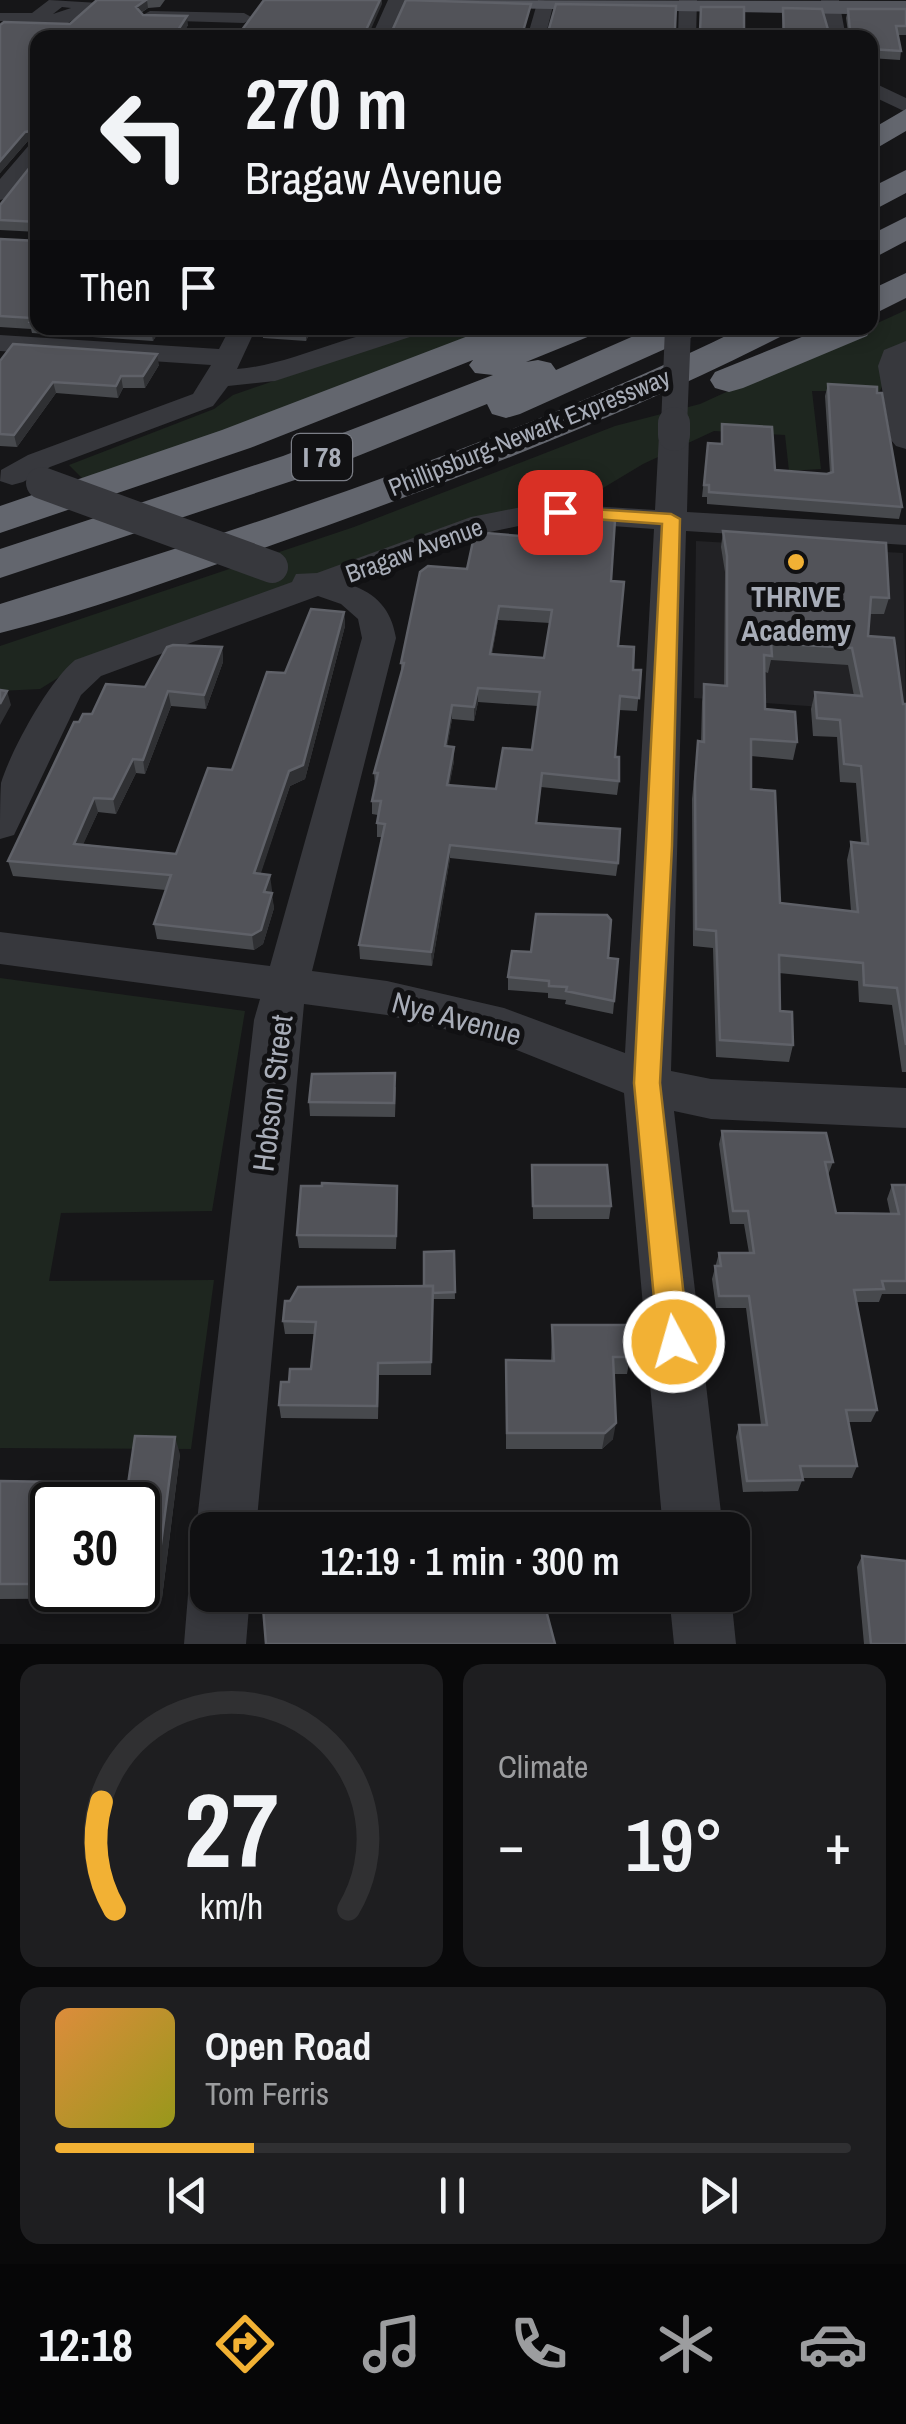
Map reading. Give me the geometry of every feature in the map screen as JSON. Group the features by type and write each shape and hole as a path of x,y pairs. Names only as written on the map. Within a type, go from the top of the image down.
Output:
{"highway":[{"path":"878,128 892,102"},
{"path":"878,168 906,149"},
{"path":"878,197 906,178"},
{"path":"878,219 906,201"},
{"path":"878,245 906,226"},
{"path":"878,264 906,246"},
{"path":"878,301 906,283"},
{"path":"878,316 906,302"},
{"path":"0,520 236,440 503,335"},
{"name":"I 78","path":"0,535 307,434 559,335"},
{"name":"Phillipsburg-Newark Expressway","path":"0,564 346,448 619,335"},
{"name":"Phillipsburg-Newark Expressway","path":"0,587 288,491 504,407 664,335"},
{"path":"288,491 560,395 703,335"},
{"name":"Phillipsburg-Newark Expressway","path":"0,619 262,534 478,456 642,390 755,335"},
{"path":"740,376 819,335"},
{"path":"478,456 567,438 740,376 837,335"}],"main road":[{"path":"434,0 831,3 906,8"}],"street":[{"path":"3,19 23,0"},
{"path":"163,0 145,21 244,18"},
{"path":"383,30 396,0"},
{"path":"236,30 258,2"},
{"path":"538,30 545,2"},
{"path":"687,30 688,2"},
{"path":"831,3 835,30"},
{"path":"3,19 38,18"},
{"path":"0,148 30,149"},
{"path":"0,193 30,158"},
{"path":"18,478 39,460 198,403 210,394 240,335"},
{"path":"0,343 265,375 388,335"},
{"path":"680,335 647,1083 691,1512"},
{"path":"906,349 894,356 892,366 906,440"},
{"name":"Bragaw Avenue","path":"18,478 318,584 512,516 560,512 906,536"},
{"path":"0,824 64,695 80,674 110,657 318,584"},
{"name":"Hobson Street","path":"228,1512 277,1020 380,630 375,616 362,602 318,584"},
{"name":"Nye Avenue","path":"0,948 289,984 446,1009 504,1026 647,1083 711,1099 906,1108"},
{"path":"214,1644 218,1612"},
{"path":"702,1612 705,1644"}],"shaded area":[{"path":"906,310 906,349 894,356 880,391 812,391 821,469 789,471 785,435 714,431 643,464 588,497 474,519 90,658 40,689 0,691 0,646 354,527 615,426 700,404 851,335 878,335 878,323"},
{"path":"408,335 480,335 345,389 83,479 69,465 214,409 233,395"},
{"path":"696,541 903,553 906,713 694,698"},
{"path":"0,978 245,1011 212,1211 61,1213 49,1281 214,1280 191,1449 0,1448"}],"building":[{"path":"97,0 146,0 136,7 143,15 187,16 178,30 30,30 30,131 0,161 0,25 70,24"},
{"path":"264,0 380,0 369,30 242,30"},
{"path":"406,0 531,4 524,28 392,30"},
{"path":"556,4 676,6 675,29 549,30"},
{"path":"701,7 744,7 744,30 700,30"},
{"path":"783,8 822,9 828,30 784,30"},
{"path":"848,9 906,9 906,26 896,26 901,51 878,50 878,30 850,30"},
{"path":"30,167 30,222 0,220 0,205"},
{"path":"0,239 30,241 30,318 0,316"},
{"path":"13,344 157,354 143,376 121,376 116,386 53,382 14,435 0,434 0,361"},
{"path":"828,384 877,387 877,393 882,393 902,507 709,492 709,485 704,485 708,443 722,444 722,424 772,427 775,470 833,472"},
{"path":"572,517 615,520 611,581 624,582 618,646 634,647 633,670 641,670 639,698 620,696 615,757 619,757 619,781 542,773 536,823 620,829 618,863 450,845 431,952 359,945 385,824 377,823 381,801 372,801 378,773 374,773 404,663 420,572 428,566 467,569 475,532 532,537 535,522 571,524","holes":["499,606 552,610 544,658 490,654","478,688 540,692 532,750 503,748 496,789 447,785 454,747 445,746 452,705 474,707"]},
{"path":"723,531 886,543 889,598 871,597 868,636 894,638 906,704 906,1045 897,988 864,985 863,963 779,955 780,1011 792,1012 793,1045 720,1040 716,931 696,929 695,781 698,741 704,742 704,684 727,686 727,556","holes":["771,643 852,648 862,696 815,692 817,718 840,720 844,764 861,766 868,844 851,842 858,912 780,903 775,791 751,789 751,739 797,742 795,712 765,709 764,655 772,656"]},
{"path":"311,609 344,612 303,765 289,771 254,873 270,875 264,892 272,893 261,930 252,935 154,924 171,875 8,861 74,722 79,722 83,714 92,714 106,684 145,687 167,647 173,645 222,647 204,695 168,691 143,760 133,759 113,799 94,798 74,844 176,854 208,768 232,770 267,672 285,673"},
{"path":"536,914 607,915 611,920 608,958 618,959 614,1001 566,991 567,987 549,986 549,981 508,977 512,951 531,952"},
{"path":"395,1073 394,1103 309,1102 312,1074"},
{"path":"722,1131 826,1133 833,1162 825,1162 836,1213 899,1214 892,1185 906,1185 906,1281 882,1281 884,1289 854,1290 877,1410 846,1410 857,1466 800,1466 803,1480 747,1481 739,1425 767,1425 749,1296 719,1296 715,1266 721,1266 719,1253 754,1253 748,1211 733,1211"},
{"path":"532,1165 607,1165 611,1206 533,1206"},
{"path":"301,1186 397,1186 396,1236 297,1235"},
{"path":"454,1251 455,1292 433,1293 433,1286 424,1286 424,1252"},
{"path":"433,1286 431,1362 378,1363 377,1406 279,1405 281,1382 289,1382 290,1369 311,1369 316,1322 283,1321 285,1301 290,1301 298,1287"},
{"path":"552,1325 627,1325 630,1357 613,1357 616,1423 605,1433 507,1433 506,1360 554,1361"},
{"path":"135,1436 175,1437 160,1551 160,1482 128,1482"},
{"path":"0,1481 60,1482 30,1482 30,1584 0,1584"},
{"path":"862,1556 906,1561 906,1644 871,1644"},
{"path":"263,1612 547,1612 555,1644 266,1644"}],"place":[{"name":"THRIVE Academy","path":"796,562"}],"route":[{"path":"560,512 671,519 647,1083 674,1342"}]}
